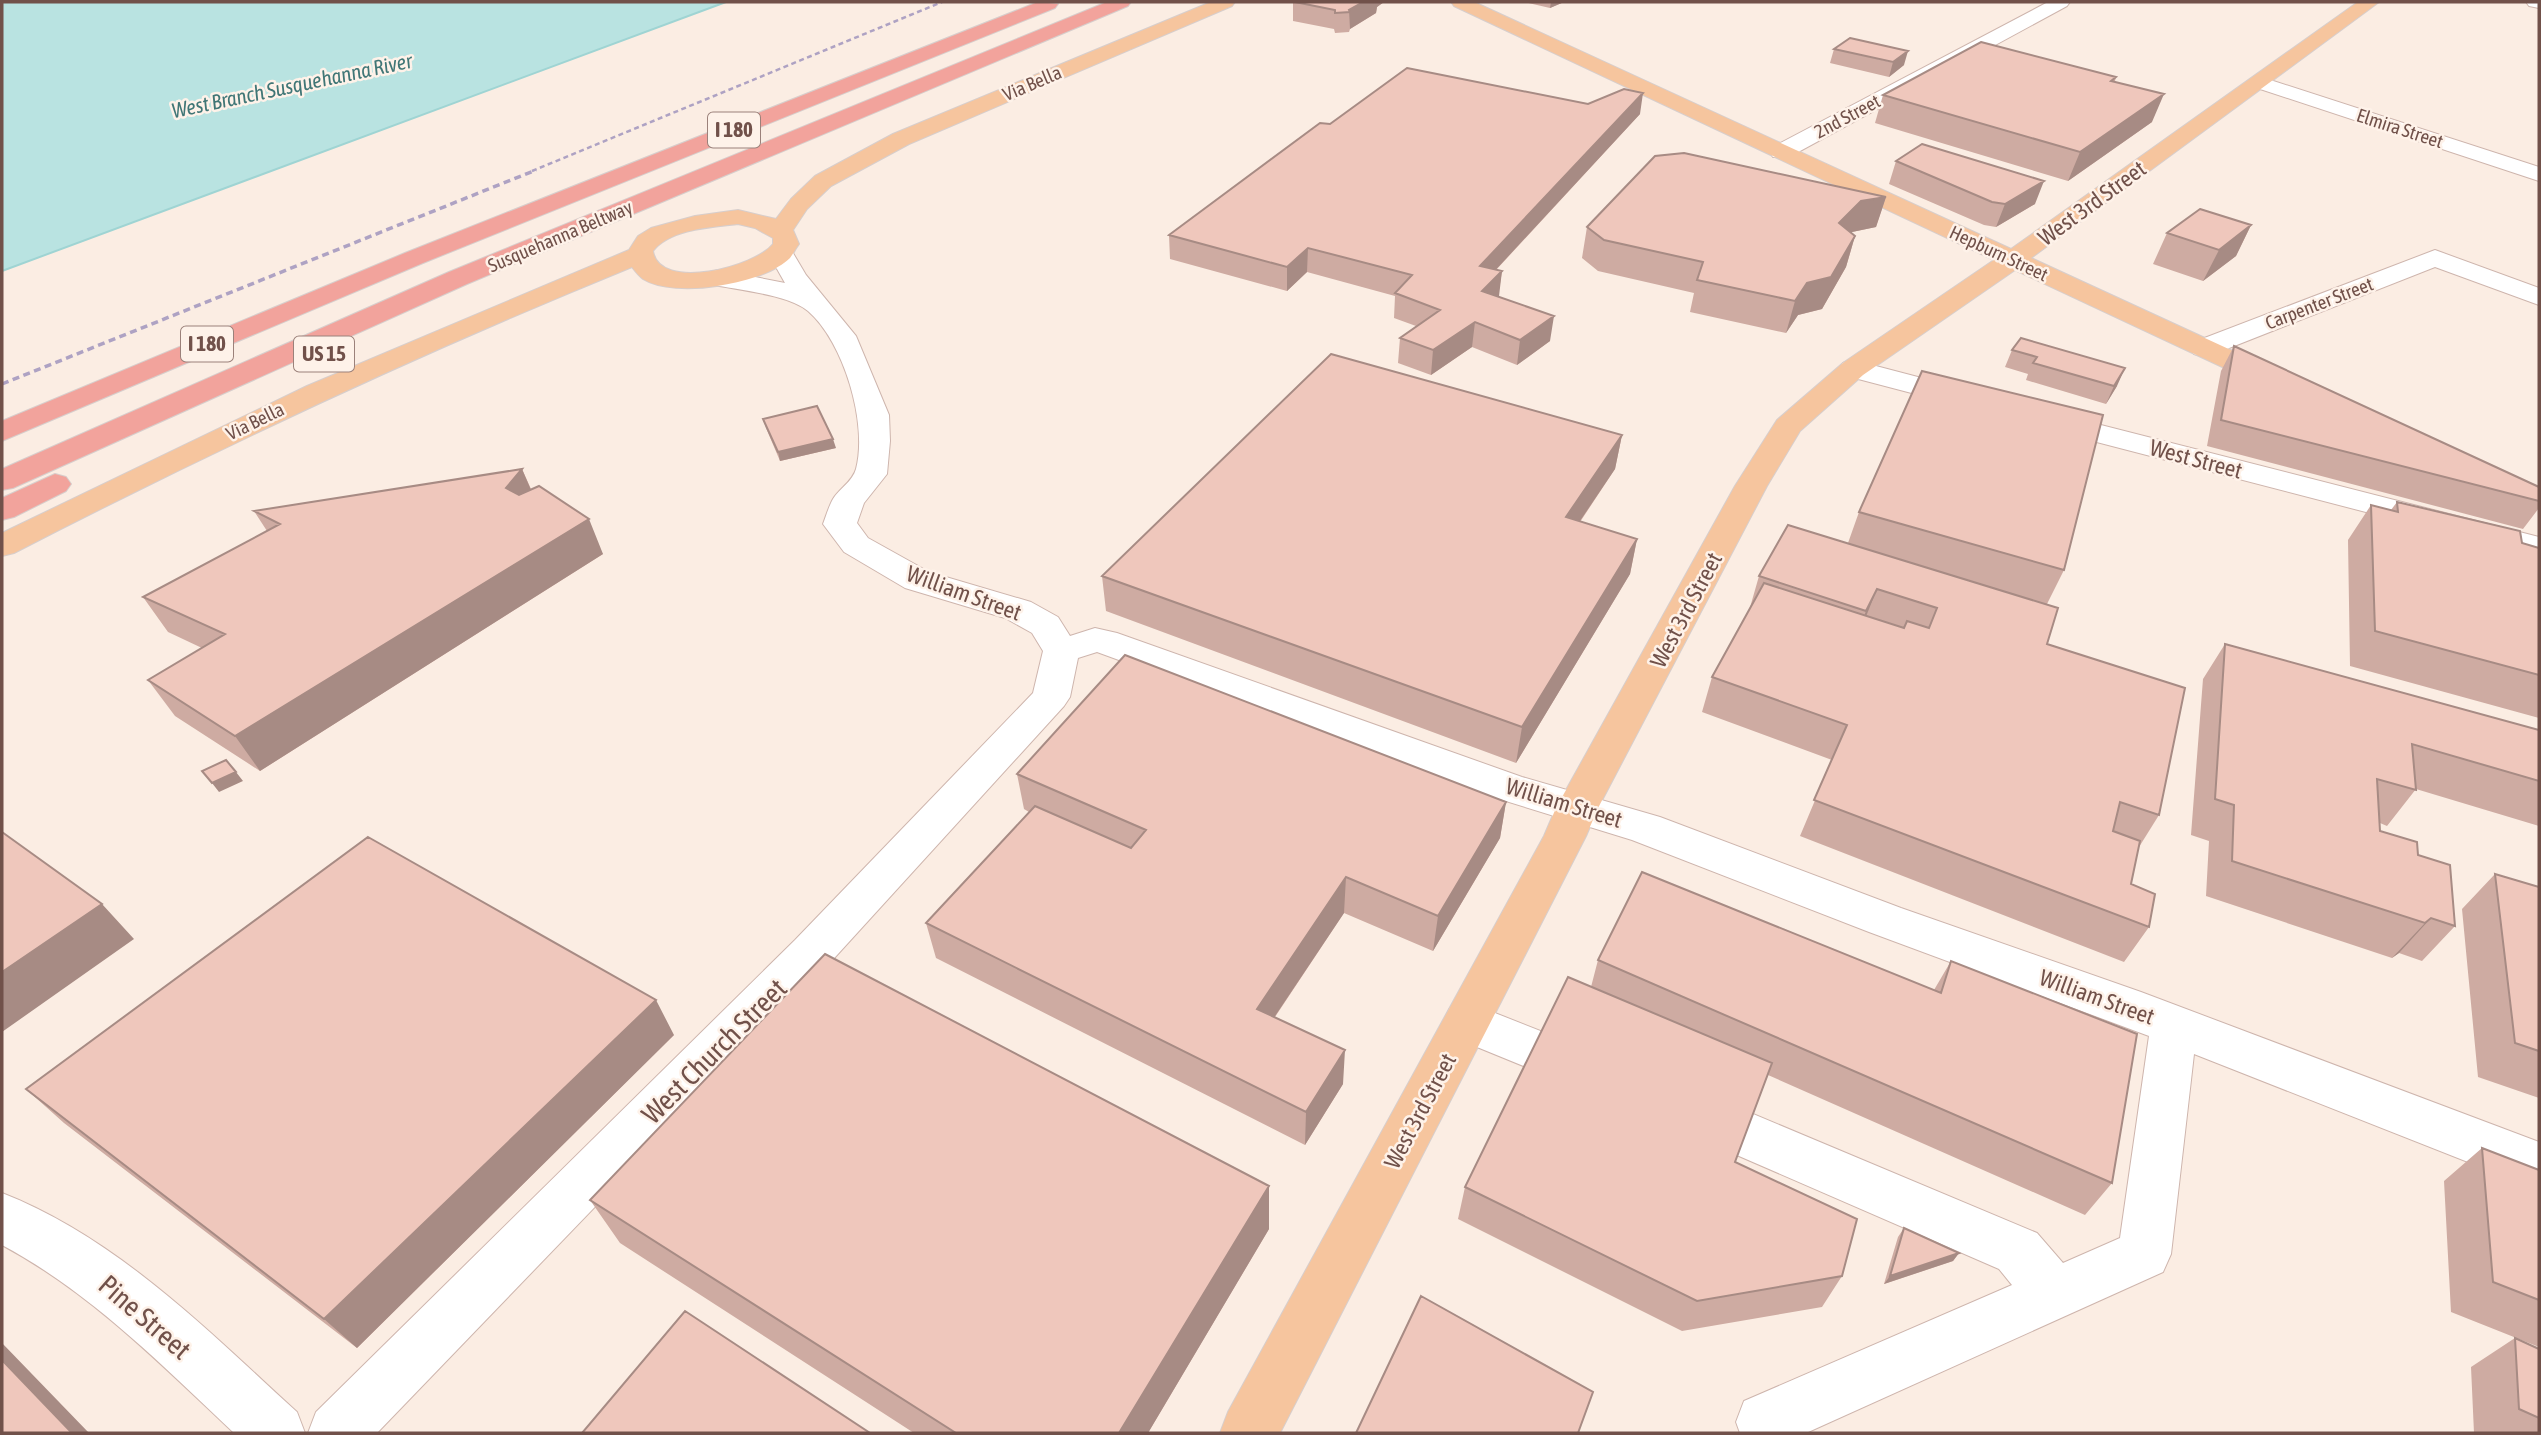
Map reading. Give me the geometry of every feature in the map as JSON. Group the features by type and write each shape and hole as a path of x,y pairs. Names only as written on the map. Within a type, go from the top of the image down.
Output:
{"highway":[{"name":"Susquehanna Beltway","path":"2,432 414,258 1054,2"},
{"name":"Susquehanna Beltway","path":"2,481 308,343 1122,2"},
{"name":"US 15","path":"2,510 647,200"},
{"name":"US 15","path":"2,415 414,258"}],"main road":[{"name":"Via Bella","path":"2,546 287,405 443,335 640,254 646,245 671,229 693,222 726,218 841,170 935,123 1226,2"},
{"name":"Hepburn Street","path":"1460,2 2303,394"},
{"name":"West 3rd Street","path":"1249,1433 1577,808 1770,452 1788,426 1853,369 2029,248 2371,2"},
{"name":"Via Bella","path":"514,307 592,287 667,278 719,278 750,270 780,241 799,204 824,181 841,170"},
{"path":"726,218 758,220 780,241"},
{"path":"640,254 641,262 646,268 667,278"}],"street":[{"name":"2nd Street","path":"1781,152 2061,2"},
{"name":"Elmira Street","path":"2261,83 2539,174"},
{"name":"William Street","path":"780,241 795,278 842,336 857,367 874,415 875,441 871,474 848,501 840,524 856,545 917,580 1018,610 1045,625 1061,651 1095,640 1104,641 1510,788 1645,828 2539,1166"},
{"name":"Carpenter Street","path":"2204,348 2435,258 2539,297"},
{"name":"William Street","path":"719,278 778,289 817,305"},
{"name":"West Street","path":"1853,369 2539,547"},
{"name":"West Church Street","path":"337,1433 811,953 1051,696 1061,651"},
{"path":"1467,1022 2018,1251 2054,1293"},
{"path":"1765,1422 2144,1254 2174,1026"},
{"name":"Pine Street","path":"2,1218 30,1231 113,1286 276,1433"}],"water":[{"name":"West Branch Susquehanna River","path":"2,2 726,2 2,271"}],"building":[{"path":"1295,2 1363,2 1349,10 1350,12 1335,13 1335,10"},
{"path":"1850,38 1908,51 1893,62 1834,49"},
{"path":"1981,42 2116,77 2111,81 2164,94 2080,152 1883,95"},
{"path":"1407,68 1588,104 1624,89 1643,93 1480,266 1502,271 1482,291 1554,316 1520,340 1475,322 1433,350 1400,338 1440,310 1395,293 1412,275 1308,248 1287,267 1169,235 1320,123 1330,124"},
{"path":"1922,144 2044,181 2005,204 1992,202 1896,161"},
{"path":"1684,153 1886,197 1861,201 1839,223 1855,236 1831,277 1807,283 1795,301 1697,280 1703,262 1604,240 1587,227 1655,156"},
{"path":"2200,209 2251,225 2219,250 2167,233"},
{"path":"2021,338 2125,368 2114,386 2033,363 2037,357 2012,350"},
{"path":"2234,346 2539,487 2539,501 2221,420"},
{"path":"1331,354 1622,435 1566,517 1637,539 1522,727 1102,576"},
{"path":"1922,371 2103,415 2064,570 1859,512"},
{"path":"817,406 833,439 778,452 763,419"},
{"path":"522,469 506,488 519,495 539,486 589,519 235,736 148,680 225,634 143,597 280,524 254,511"},
{"path":"2397,502 2520,531 2522,543 2539,548 2539,675 2375,631 2371,505 2398,512"},
{"path":"1788,525 2058,608 2047,644 2185,688 2159,815 2120,802 2113,831 2140,841 2131,884 2155,894 2149,927 1814,800 1847,725 1712,677 1764,583 1904,628 1907,621 1929,628 1937,608 1877,589 1866,611 1759,576"},
{"path":"2225,644 2539,730 2539,781 2412,744 2416,790 2377,779 2380,831 2417,842 2418,855 2450,865 2455,926 2431,918 2425,923 2232,861 2234,805 2215,799"},
{"path":"1125,655 1506,802 1438,916 1346,877 1257,1009 1345,1050 1306,1112 926,923 1035,806 1131,848 1146,830 1017,774"},
{"path":"226,760 236,772 212,783 202,771"},
{"path":"2,832 102,904 2,972"},
{"path":"368,837 656,1000 324,1319 26,1089"},
{"path":"1642,872 1941,993 1951,961 2137,1034 2112,1183 1598,960"},
{"path":"2495,874 2539,887 2539,1051 2515,1043"},
{"path":"825,954 1269,1186 1119,1433 956,1433 590,1200"},
{"path":"1568,977 1772,1063 1735,1162 1857,1219 1842,1276 1697,1301 1465,1187"},
{"path":"2482,1148 2539,1170 2539,1300 2493,1282"},
{"path":"1904,1228 1959,1253 1890,1276"},
{"path":"1421,1296 1593,1392 1578,1433 1356,1433"},
{"path":"685,1311 870,1433 582,1433"},
{"path":"2515,1338 2539,1349 2539,1418 2519,1409"},
{"path":"2,1360 72,1433 2,1433"}],"railway":[{"path":"532,171 942,2"},
{"path":"2,384 536,170"}]}
